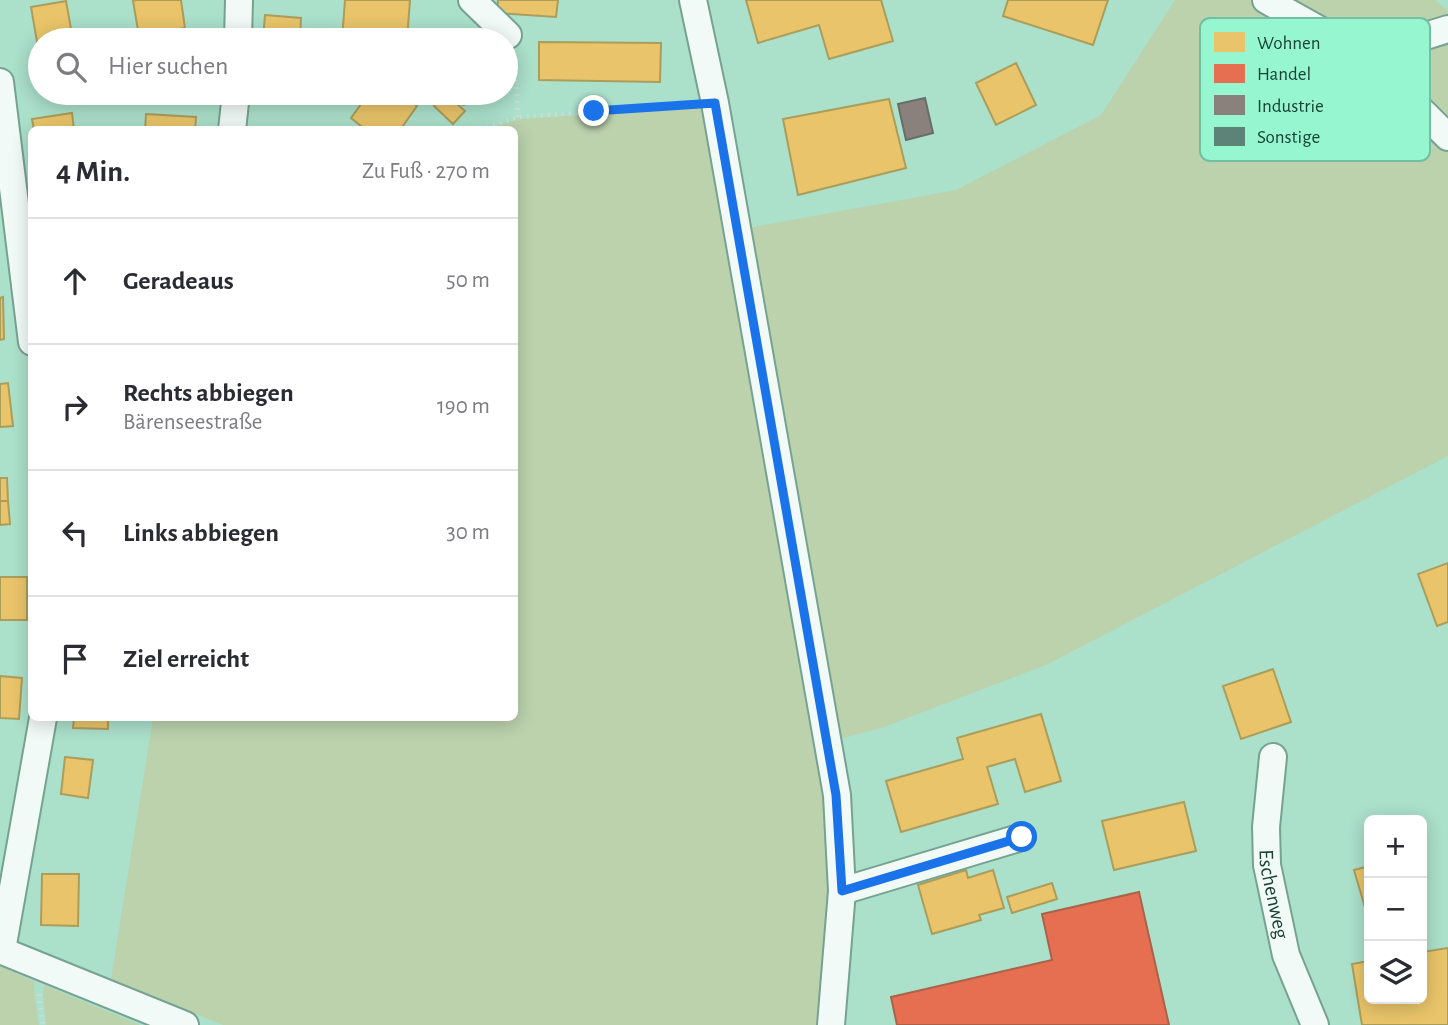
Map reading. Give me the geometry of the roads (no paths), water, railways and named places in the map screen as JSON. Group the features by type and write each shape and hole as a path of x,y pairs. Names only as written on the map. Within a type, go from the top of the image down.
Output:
{"street":[{"path":"238,28 239,0"},
{"path":"472,0 501,28"},
{"path":"693,0 715,103 836,795 842,891 831,1025"},
{"path":"1266,0 1299,18"},
{"path":"1430,35 1448,29"},
{"path":"0,82 28,310"},
{"path":"232,126 235,105"},
{"path":"1430,119 1448,137"},
{"path":"42,721 1,950 185,1025"},
{"name":"Eschenweg","path":"1273,757 1266,827 1267,865 1286,955 1315,1025"},
{"path":"842,891 1022,837"}]}
